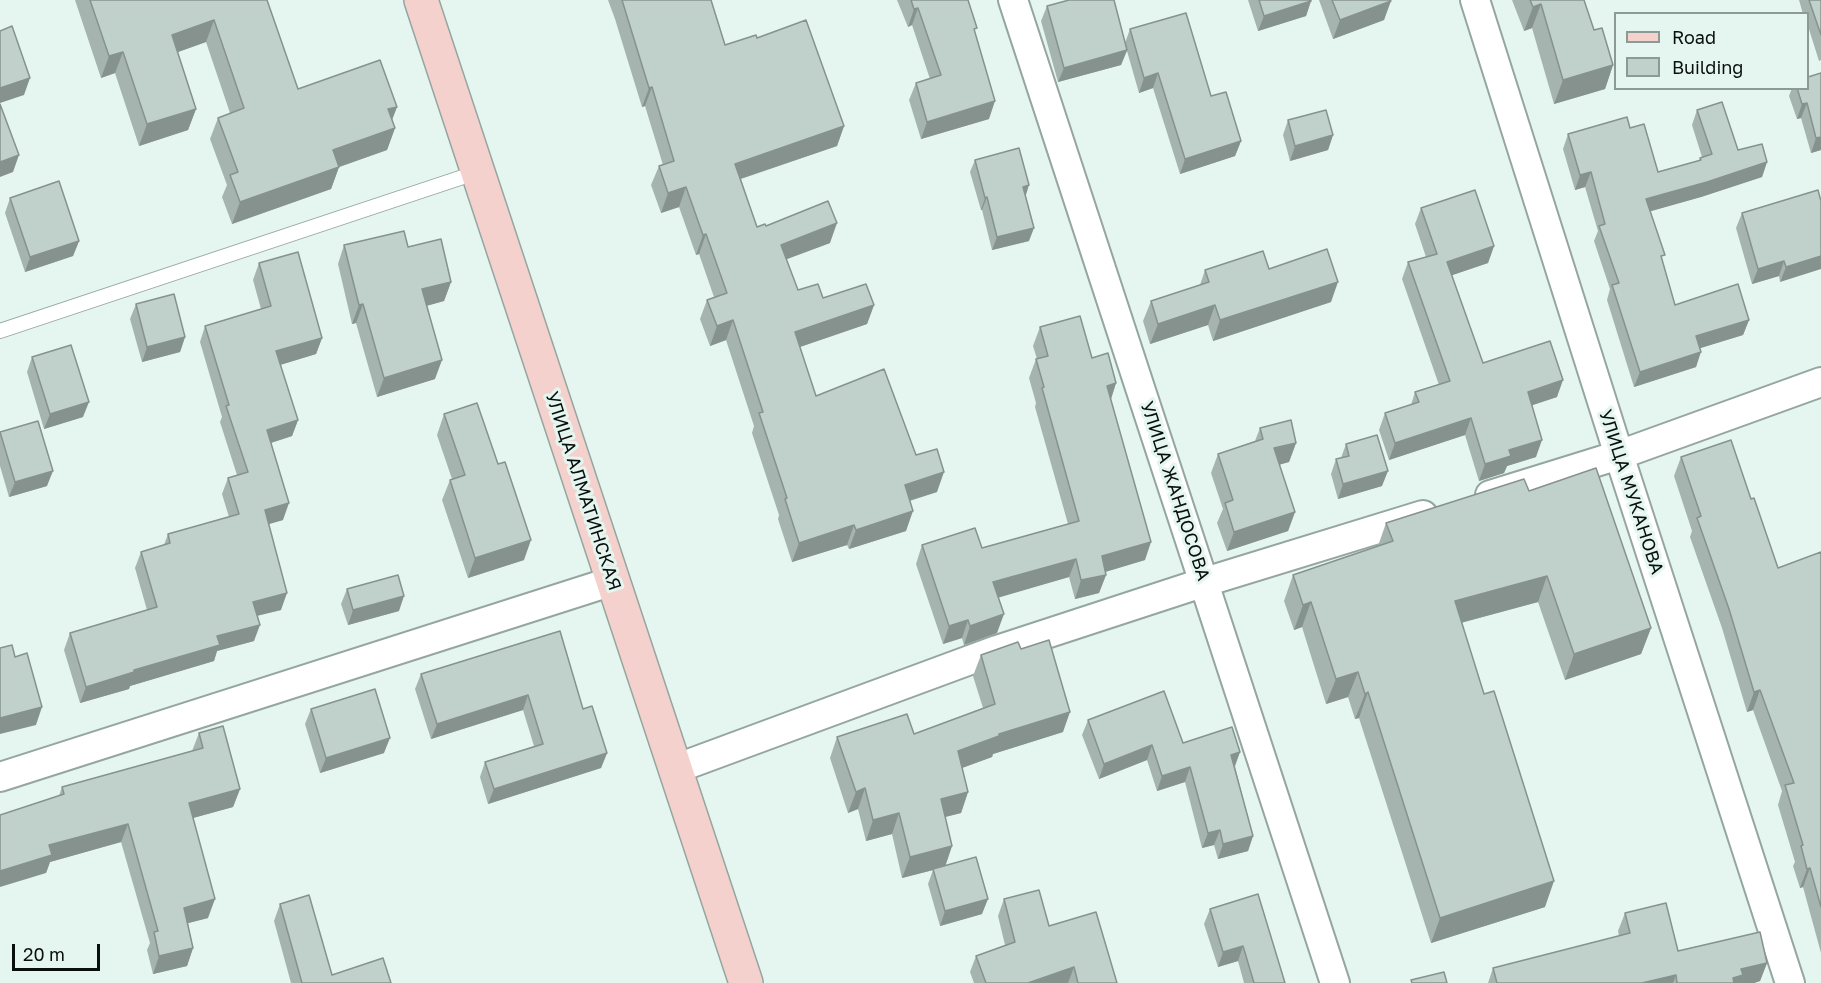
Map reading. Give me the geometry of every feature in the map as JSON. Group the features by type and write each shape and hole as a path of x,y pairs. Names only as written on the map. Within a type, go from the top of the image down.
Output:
{"street":[{"name":"УЛИЦА АЛМАТИНСКАЯ","path":"421,0 746,983"},
{"name":"УЛИЦА ЖАНДОСОВА","path":"1013,0 1335,983"},
{"name":"УЛИЦА МУКАНОВА","path":"1475,0 1790,983"},
{"path":"675,769 997,650 1205,582 1619,455 1821,382"},
{"path":"0,777 613,581"}],"lane":[{"path":"0,331 478,172"}],"building":[{"path":"90,0 267,0 298,89 380,60 397,107 388,109 395,128 333,150 339,167 240,202 230,175 238,172 218,118 244,108 214,20 172,35 196,109 147,124 123,52 109,56"},
{"path":"622,0 711,0 725,45 756,35 757,38 806,20 844,126 735,164 757,227 765,224 766,226 828,201 837,223 781,245 798,290 818,284 823,298 866,284 874,305 795,332 816,396 884,369 916,455 937,449 944,472 905,485 913,511 856,530 854,525 799,543 759,413 763,412 733,320 717,326 707,300 727,293 706,234 703,235 686,187 668,193 659,166 674,161 652,87 649,88"},
{"path":"911,0 968,0 995,101 927,122 916,83 941,75 918,8 914,9"},
{"path":"1069,0 1114,0 1127,50 1064,68 1047,6"},
{"path":"1259,0 1311,0 1311,1 1264,16"},
{"path":"1332,0 1390,0 1391,1 1340,20"},
{"path":"1530,0 1584,0 1594,30 1602,28 1613,65 1563,80 1541,4 1533,7"},
{"path":"1809,0 1821,0 1821,35"},
{"path":"1186,13 1211,96 1226,92 1241,141 1185,159 1158,73 1144,78 1130,29"},
{"path":"12,26 30,78 0,88 0,31"},
{"path":"1821,73 1821,137 1816,138 1807,103 1802,104 1798,90 1809,90 1809,77"},
{"path":"1722,102 1738,150 1762,144 1767,162 1646,199 1665,255 1661,256 1675,305 1738,284 1749,320 1696,336 1701,352 1640,372 1612,285 1619,283 1599,226 1605,224 1591,172 1580,175 1568,134 1627,117 1630,128 1644,124 1658,172 1701,160 1700,158 1712,154 1697,110"},
{"path":"0,104 19,155 0,162"},
{"path":"1326,110 1333,135 1295,146 1288,120"},
{"path":"1019,148 1029,185 1023,187 1034,228 997,237 975,160"},
{"path":"59,181 79,241 30,257 10,198"},
{"path":"1475,190 1494,246 1447,262 1483,363 1550,341 1563,380 1528,392 1542,440 1509,450 1511,456 1485,464 1471,418 1395,443 1385,413 1419,402 1415,392 1450,381 1408,262 1437,254 1421,208"},
{"path":"1818,190 1821,201 1821,256 1786,267 1784,261 1758,269 1742,213"},
{"path":"404,231 408,247 441,239 451,282 422,289 442,360 384,378 363,304 359,305 344,245"},
{"path":"1327,249 1338,282 1220,320 1215,305 1158,324 1151,301 1209,282 1205,270 1263,251 1269,269"},
{"path":"298,252 322,338 276,351 298,420 267,430 289,503 265,510 287,593 253,602 260,625 217,636 220,645 134,670 134,672 86,687 70,633 157,607 141,552 170,543 168,534 239,514 228,478 248,472 226,406 229,405 205,326 271,306 259,263"},
{"path":"174,294 185,337 147,347 136,304"},
{"path":"1080,316 1092,358 1108,353 1116,383 1107,386 1151,542 1102,556 1106,575 1081,580 1076,559 993,582 1004,614 970,626 968,620 949,626 922,545 975,528 982,548 1079,521 1036,359 1048,356 1040,327"},
{"path":"71,345 89,402 50,414 32,357"},
{"path":"477,403 498,464 505,462 531,540 475,558 450,480 465,475 444,414"},
{"path":"1291,420 1296,443 1274,448 1295,512 1234,532 1225,503 1233,500 1218,454 1263,439 1260,428"},
{"path":"38,421 53,471 15,482 0,432"},
{"path":"1377,435 1388,471 1343,484 1336,459 1349,456 1346,444"},
{"path":"1731,440 1778,568 1821,552 1821,907 1810,868 1807,869 1801,846 1803,845 1785,785 1794,783 1760,690 1754,692 1729,609 1697,518 1701,516 1681,457"},
{"path":"1596,468 1651,628 1574,654 1547,576 1455,601 1484,694 1494,691 1554,881 1440,918 1368,692 1365,694 1358,672 1336,679 1311,602 1303,605 1293,575 1393,541 1386,523 1524,479 1529,491"},
{"path":"398,575 404,596 353,610 347,589"},
{"path":"560,631 583,709 592,706 607,753 494,789 485,762 543,744 528,695 437,724 421,674"},
{"path":"1049,640 1070,712 999,734 999,736 958,751 968,792 941,799 952,846 910,857 899,813 873,820 865,788 856,792 837,737 907,714 914,734 995,704 981,655 1018,642 1021,649"},
{"path":"12,645 15,657 27,653 42,707 0,718 0,648"},
{"path":"375,689 390,738 326,758 311,709"},
{"path":"1164,691 1183,743 1232,727 1240,752 1231,755 1253,836 1223,844 1220,830 1208,833 1190,767 1162,776 1152,745 1104,764 1088,720"},
{"path":"223,726 240,789 189,803 215,899 184,908 193,948 159,956 154,932 158,931 128,824 49,845 52,855 0,871 0,815 64,794 62,787 203,748 199,733"},
{"path":"976,857 988,899 945,911 933,869"},
{"path":"1039,890 1049,926 1096,912 1117,983 1078,983 1074,967 1028,983 986,983 976,956 1015,942 1004,899"},
{"path":"1258,894 1285,983 1254,983 1243,946 1223,952 1210,909"},
{"path":"309,895 332,975 383,958 391,983 302,983 280,904"},
{"path":"1666,903 1678,951 1760,932 1767,963 1741,969 1743,975 1733,978 1734,983 1677,983 1676,975 1642,983 1497,983 1493,968 1630,933 1625,913"},
{"path":"1444,972 1447,983 1412,983 1411,980"}]}
